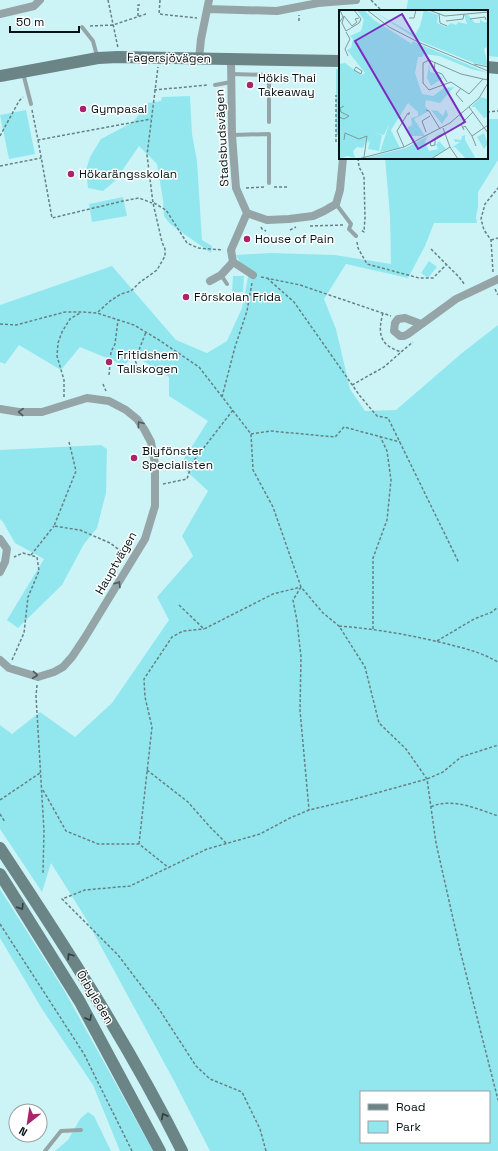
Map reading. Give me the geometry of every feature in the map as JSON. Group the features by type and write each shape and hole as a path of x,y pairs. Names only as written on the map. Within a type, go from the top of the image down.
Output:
{"main road":[{"name":"Fagersjövägen","path":"0,76 98,58 199,58 339,61"},
{"path":"488,67 498,68"},
{"name":"Örbyleden","path":"0,848 96,996 162,1111 182,1151"},
{"name":"Örbyleden","path":"0,874 80,1002 160,1151"}],"street":[{"path":"0,14 34,6 40,0"},
{"path":"199,58 201,39 209,0"},
{"path":"207,9 277,11 319,2 356,0"},
{"name":"Stadsbudsvägen","path":"231,59 232,135 237,192 248,213"},
{"path":"253,275 233,262 231,250 248,213 267,220 313,216 324,211 336,204 340,190 343,159"},
{"path":"210,281 221,274 233,262"},
{"path":"421,324 405,318 398,319 395,323 394,331 400,336 408,334 456,299 496,278"},
{"name":"Hauptvägen","path":"0,409 19,412 42,412 87,398 109,401 126,410 137,419 151,442 155,464 155,506 144,539 72,657 63,667 54,672 38,677"},
{"path":"0,539 7,549 5,562 0,572"},
{"path":"0,660 9,668 38,677"}],"lane":[{"path":"82,27 93,41 98,58"},
{"path":"23,72 31,104"},
{"path":"215,85 231,78 269,75 268,122"},
{"path":"232,135 268,134 270,183"},
{"path":"336,204 351,224 349,229 356,236"},
{"path":"221,274 228,284"},
{"path":"45,1151 61,1131 80,1130"}],"path":[{"path":"108,0 118,46 118,58"},
{"path":"160,0 159,14 205,19"},
{"path":"371,0 380,9"},
{"path":"138,16 138,5 140,6"},
{"path":"299,13 299,21"},
{"path":"82,27 113,25 146,14"},
{"path":"97,313 110,301 121,294 131,291 157,270 165,256 165,249 153,203 147,155 156,80"},
{"path":"154,90 215,85"},
{"path":"0,136 19,101 28,94"},
{"path":"336,95 336,142"},
{"path":"31,104 52,218 123,200 139,198 166,210 187,244 198,248 228,251 233,262"},
{"path":"488,112 498,111"},
{"path":"38,140 151,119"},
{"path":"0,166 42,158"},
{"path":"351,224 364,232 364,176 359,167 358,159"},
{"path":"253,188 261,187"},
{"path":"496,278 491,240 484,230 481,219 485,204 498,188"},
{"path":"290,230 297,226"},
{"path":"261,227 266,231"},
{"path":"356,236 358,248 367,264 420,278 433,278 447,264"},
{"path":"491,240 498,238"},
{"path":"431,248 459,277 470,292"},
{"path":"222,396 235,347 247,311 253,275 300,285 398,319"},
{"path":"267,278 294,302 352,385 377,416 388,418 460,563"},
{"path":"0,324 16,325 65,312 82,312 97,313 134,325 199,366 251,434 253,470 273,507 302,587 323,613 339,626 365,667 379,723 406,748 427,778 436,843 498,1100"},
{"path":"64,404 64,380 57,356 58,343 62,332 70,319 82,312"},
{"path":"108,375 115,344 118,320"},
{"path":"135,368 137,365 135,360 146,332"},
{"path":"352,385 384,367 401,352"},
{"path":"103,384 108,395"},
{"path":"155,485 187,479 192,463 233,410"},
{"path":"251,434 271,431 335,437 344,427 400,442"},
{"path":"373,628 373,558 387,520 392,480 387,451 380,436"},
{"path":"31,555 54,526 76,471 68,442"},
{"path":"54,526 80,530 110,543 133,559"},
{"path":"5,562 23,553 31,555 37,557 39,571 28,597 24,633 9,668"},
{"path":"139,844 152,727 145,697 144,678 172,637 183,631 204,629 274,594 302,587"},
{"path":"302,587 293,600 298,621 301,657 300,710 309,810"},
{"path":"179,605 204,629"},
{"path":"437,641 474,619 492,612 498,607"},
{"path":"339,626 373,628 437,641 485,654 498,662"},
{"path":"38,677 36,696 44,831 42,873"},
{"path":"266,1151 260,1129 242,1092 210,1079 196,1066 159,1009 118,956 62,899 85,890 130,886 207,849 260,834 309,810 352,800 427,778 443,772 461,757 498,746"},
{"path":"147,770 188,802 226,843"},
{"path":"0,800 41,773"},
{"path":"42,788 66,831 98,844 139,844 169,868"},
{"path":"431,807 439,803 465,805 498,816"},
{"path":"0,814 5,822"},
{"path":"0,924 84,1054 132,1151"}],"green space":[{"path":"408,0 498,0 498,57 488,56 488,10 406,10"},
{"path":"336,69 339,69 339,135 336,135"},
{"path":"190,96 192,134 197,161 202,240 212,246 211,253 170,224 164,216 157,164 139,146 115,181 103,191 88,188 86,170 90,157 101,139 133,122 148,103 161,101 162,97"},
{"path":"26,110 35,154 9,159 0,115"},
{"path":"488,119 498,119 498,160 478,192 477,223 434,223 425,246 408,278 346,264 324,299 336,329 350,389 365,411 396,410 462,353 498,325 498,1151 210,1151 173,1079 85,917 51,863 42,892 0,829 0,725 12,734 40,712 75,737 112,703 169,620 157,597 193,556 182,536 208,491 180,465 208,421 169,396 169,377 135,356 124,365 80,347 61,370 19,345 5,364 0,362 0,305 112,266 176,340 207,353 227,341 242,308 248,277 236,255 271,253 335,255 391,264 390,216 385,159 488,159"},
{"path":"123,197 127,216 92,222 89,204"},
{"path":"429,261 437,267 428,278 421,273"},
{"path":"233,276 244,276 243,292 232,292"},
{"path":"101,445 107,449 106,493 97,528 84,544 62,585 18,628 7,620 44,559 15,543 0,519 0,450"},
{"path":"0,889 64,990 153,1151 120,1151 93,1085 42,1009 0,938"},
{"path":"88,1112 94,1116 111,1151 55,1151 68,1140 80,1119"}],"place":[{"name":"Hökis Thai Takeaway","path":"250,85"},
{"name":"Gympasal","path":"83,109"},
{"name":"Hökarängsskolan","path":"71,174"},
{"name":"House of Pain","path":"247,239"},
{"name":"Förskolan Frida","path":"186,297"},
{"name":"Fritidshem Tallskogen","path":"109,362"},
{"name":"Blyfönster Specialisten","path":"134,458"}]}
